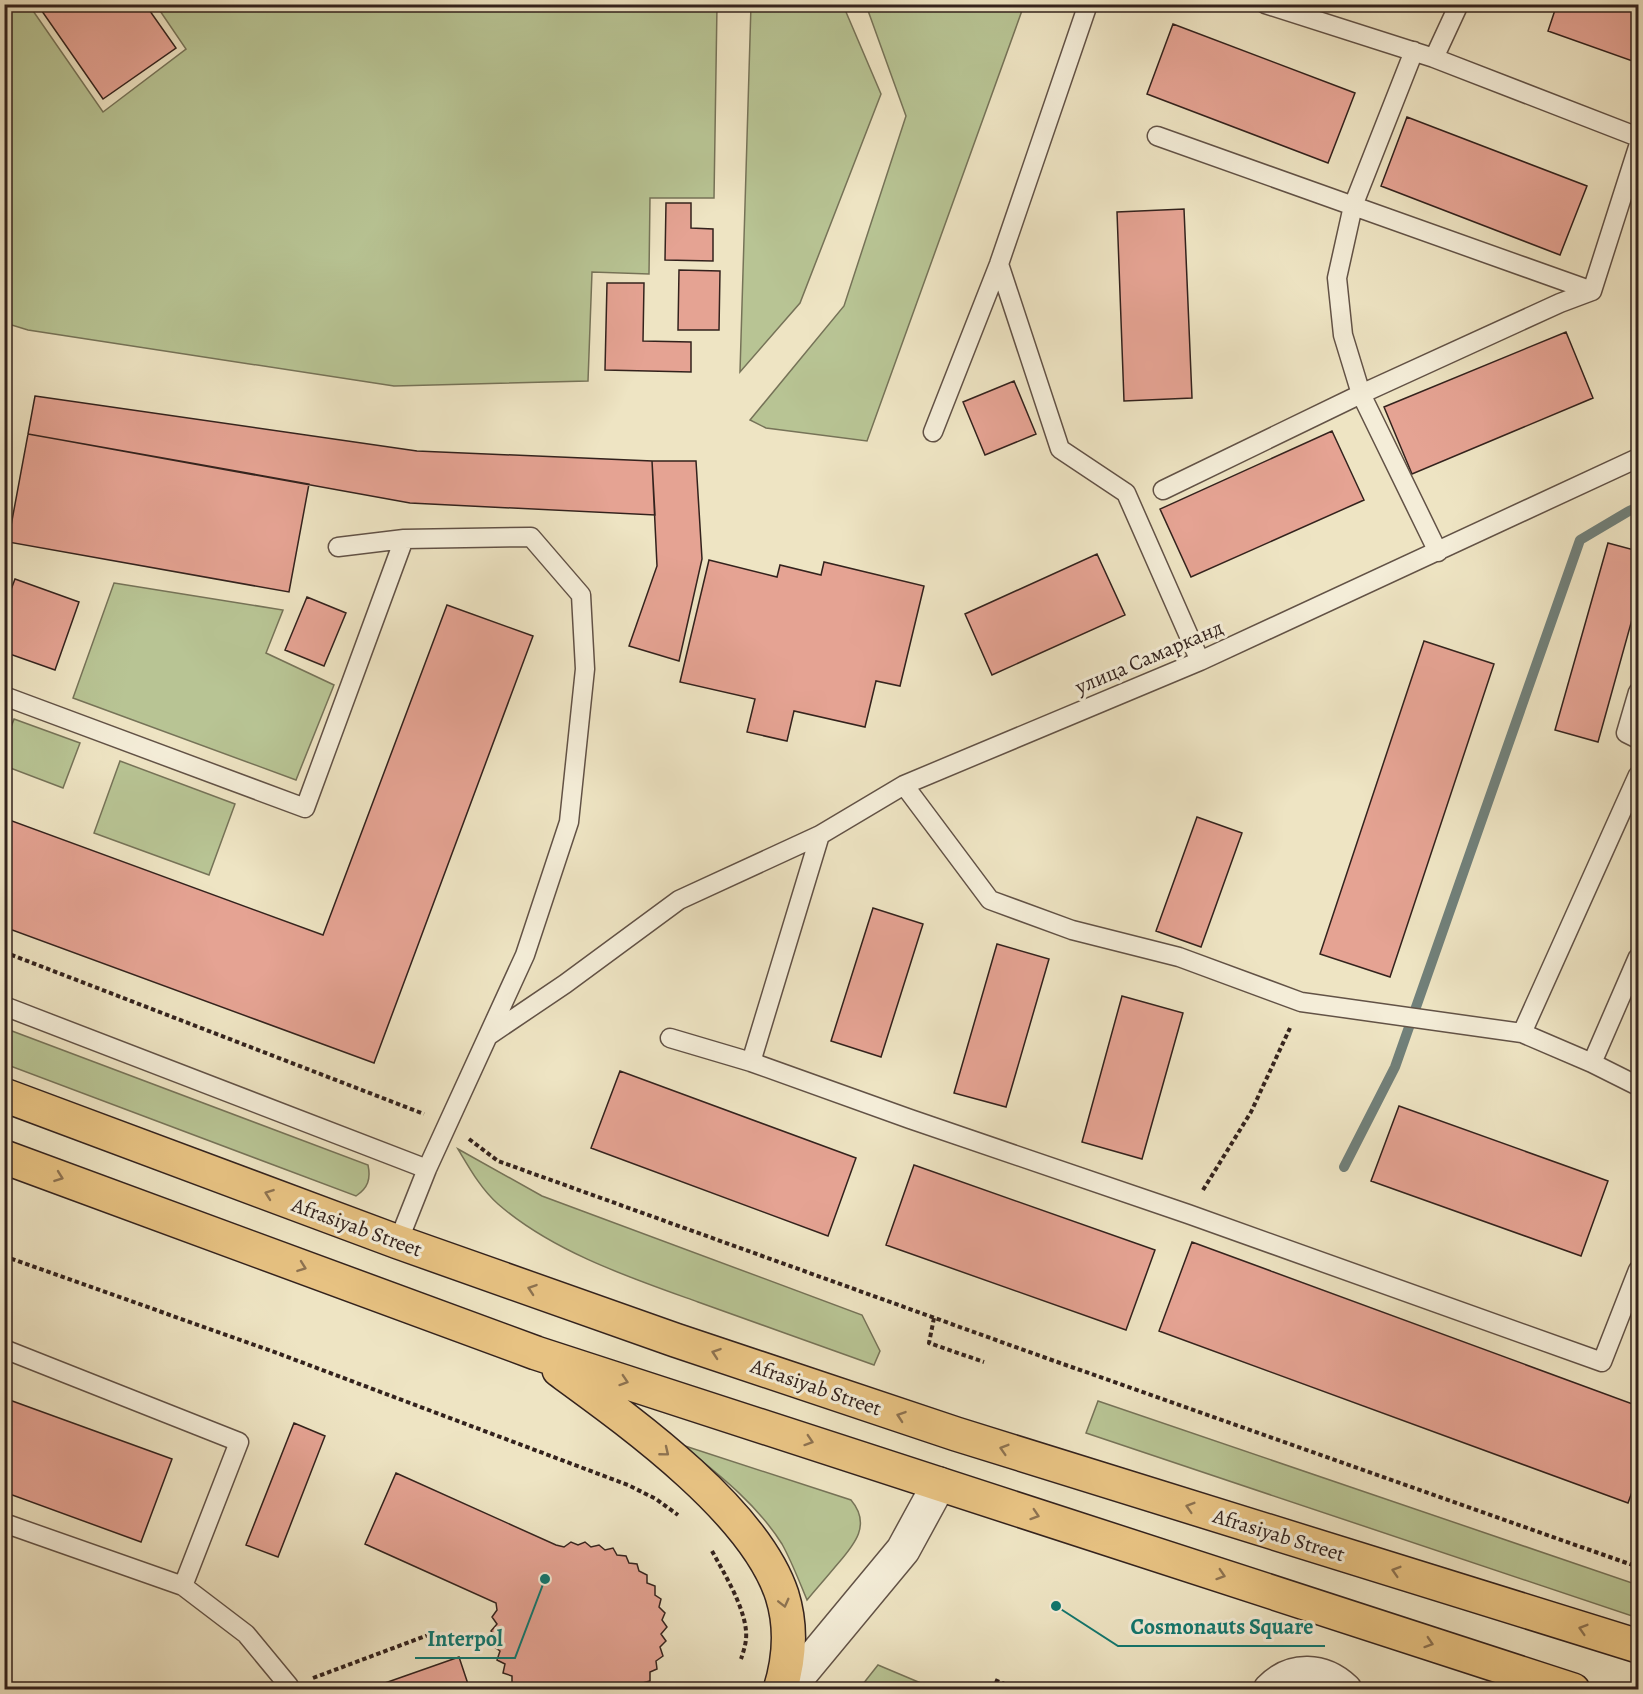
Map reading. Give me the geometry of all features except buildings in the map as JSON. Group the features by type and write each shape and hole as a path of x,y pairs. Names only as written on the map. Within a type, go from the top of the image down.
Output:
{"main road":[{"name":"Afrasiyab Street","path":"4,1095 398,1242 675,1340 956,1434 1638,1646"},
{"path":"4,1157 536,1353 1573,1689"},
{"path":"536,1353 629,1422 675,1460 717,1500 754,1545 778,1587 788,1619 789,1646 785,1674 780,1689"},
{"path":"939,1484 956,1434"}],"street":[{"path":"787,1689 903,1550 939,1484"},
{"path":"1270,1689 1290,1675 1305,1672 1321,1674 1336,1681 1345,1689"}],"lane":[{"path":"933,432 999,264 1088,4"},
{"path":"1265,4 1434,58 1638,137"},
{"path":"1434,58 1459,4"},
{"path":"1414,51 1353,206 1337,278 1343,335 1361,394 1438,552"},
{"path":"1157,136 1592,291"},
{"path":"1592,291 1638,147"},
{"path":"999,264 1059,449 1126,493 1200,661"},
{"path":"1162,490 1361,394 1560,303 1592,291"},
{"name":"улица Самарканд","path":"488,1036 566,984 679,900 820,835 904,785 1200,661 1638,458"},
{"path":"338,547 404,539 531,537 581,595 585,669 569,822 525,956 427,1169 398,1242"},
{"path":"4,696 305,808 404,539"},
{"path":"1638,692 1626,733 1638,739"},
{"path":"1522,1033 1638,775"},
{"path":"904,785 990,900 1072,930 1179,957 1302,1002 1522,1033 1592,1063 1638,1086"},
{"path":"751,1062 820,835"},
{"path":"1592,1063 1638,957"},
{"path":"4,1006 427,1169"},
{"path":"670,1038 751,1062 1188,1214 1602,1362 1638,1270"},
{"path":"4,1349 239,1442 183,1586"},
{"path":"4,1523 183,1586 246,1634 290,1686"}],"path":[{"path":"4,952 448,1123"},
{"path":"1188,1214 1251,1112 1302,1002"},
{"path":"498,1161 1638,1567"},
{"path":"4,1256 277,1353 628,1485 656,1499 680,1516"},
{"path":"934,1318 929,1344 984,1362"},
{"path":"706,1543 733,1591 746,1630 746,1644 741,1659"},
{"path":"290,1686 439,1631"},
{"path":"995,1680 1019,1689"}],"green space":[{"path":"5,4 29,5 103,112 186,49 156,5 717,5 714,198 650,198 649,274 592,272 588,381 394,386 28,330 5,323"},
{"path":"751,5 843,5 881,94 800,303 740,372"},
{"path":"866,5 1024,5 867,441 766,428 750,420 844,306 906,116"},
{"path":"114,583 283,610 266,653 334,685 296,780 73,698"},
{"path":"14,719 80,743 63,788 5,766 5,744"},
{"path":"120,761 235,804 209,875 94,833"},
{"path":"4,1028 368,1165 368,1183 356,1196 5,1064"},
{"path":"458,1149 542,1196 862,1315 880,1351 874,1365 646,1283 568,1250 520,1221 498,1204 481,1185"},
{"path":"1098,1401 1638,1585 1638,1618 1086,1433"},
{"path":"682,1445 851,1500 860,1519 858,1536 848,1552 807,1600 786,1551 772,1529 736,1490"},
{"path":"878,1665 935,1689 859,1689"}],"waterway":[{"path":"1344,1167 1395,1067 1580,540 1638,507"}],"place":[{"name":"Interpol","path":"545,1579"},
{"name":"Cosmonauts Square","path":"1056,1606"}]}
